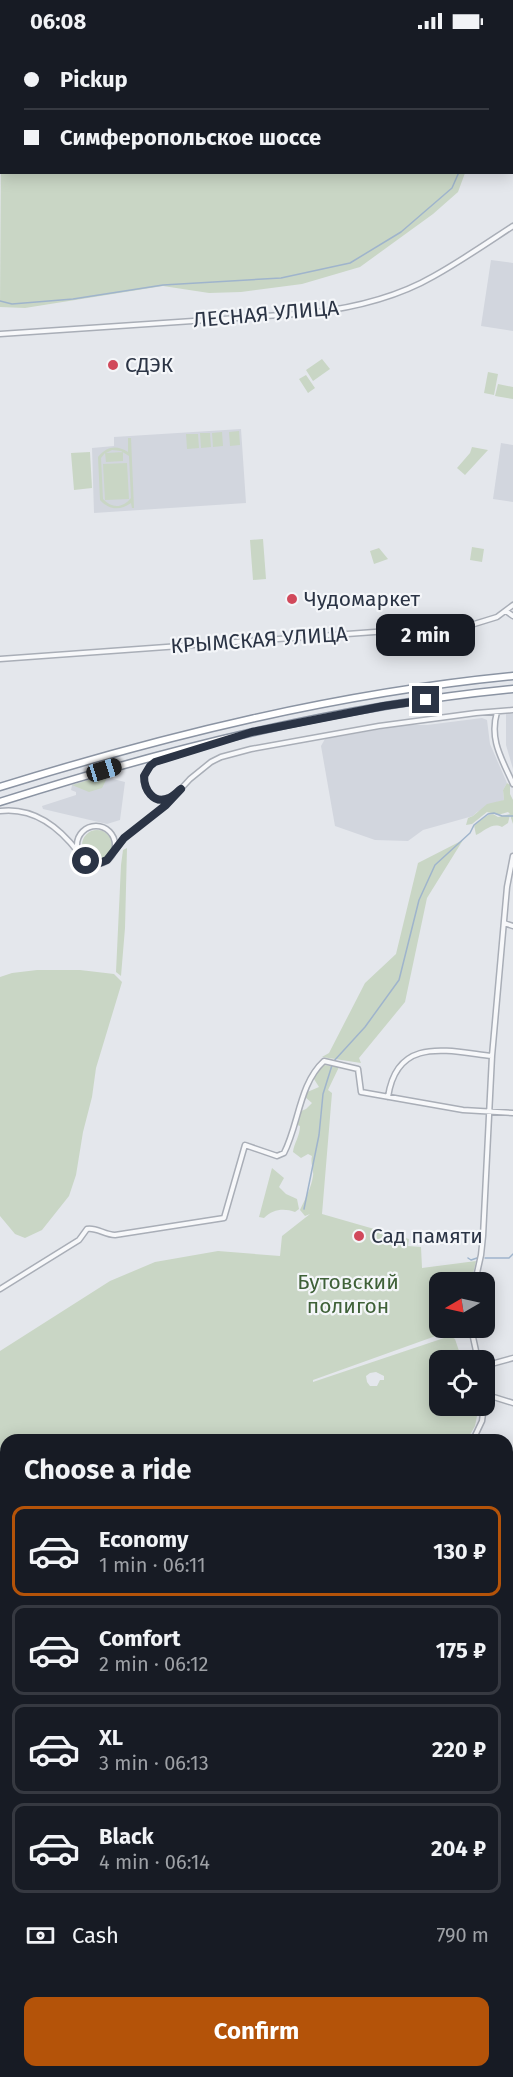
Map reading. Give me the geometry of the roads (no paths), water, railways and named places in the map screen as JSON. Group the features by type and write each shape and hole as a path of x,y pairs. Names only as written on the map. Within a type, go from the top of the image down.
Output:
{"highway":[{"path":"0,787 120,751 251,718 382,693 513,676"},
{"path":"0,802 121,765 240,734 384,706 513,688"}],"street":[{"name":"ЛЕСНАЯ УЛИЦА","path":"0,334 310,313 355,306 396,294 433,277 513,226"},
{"name":"КРЫМСКАЯ УЛИЦА","path":"0,659 457,626 486,621 513,605"},
{"path":"506,611 513,616"},
{"path":"0,811 21,812 44,820 69,841 86,861 97,864 107,860 124,838 166,805 211,762 233,753 379,726 513,710"},
{"path":"497,712 494,730 498,754 513,784"},
{"path":"181,789 169,798 163,800 154,798 145,787 146,770 155,762 240,734"},
{"path":"79,853 78,838 84,830 94,826 104,827 112,834 114,852"},
{"path":"478,1272 482,1255 492,1056 512,859"},
{"path":"504,923 513,926"},
{"path":"388,1097 392,1078 403,1062 414,1054 430,1051 492,1056"},
{"path":"0,1289 79,1240 90,1228 107,1235 115,1235 224,1218 246,1145 277,1156 284,1153 306,1089 316,1068 324,1061 358,1069 361,1092 488,1113 513,1113"},
{"path":"495,1363 513,1358"},
{"path":"495,1397 513,1403"},
{"path":"476,1434 483,1416"}],"waterway":[{"path":"0,301 12,304 73,299 163,285 281,278 350,263 401,232 452,188 458,174"},
{"path":"304,1209 319,1135 323,1094 333,1062 365,1027 399,980 419,900 435,865 488,814 513,816"},
{"path":"485,1258 509,1258 513,1254"},
{"path":"468,1258 471,1260 477,1258"}],"place":[{"name":"СДЭК","path":"113,365"},
{"name":"Чудомаркет","path":"292,599"},
{"name":"Сад памяти","path":"359,1236"}],"park label":[{"name":"Бутовский полигон","path":"348,1294"}]}
